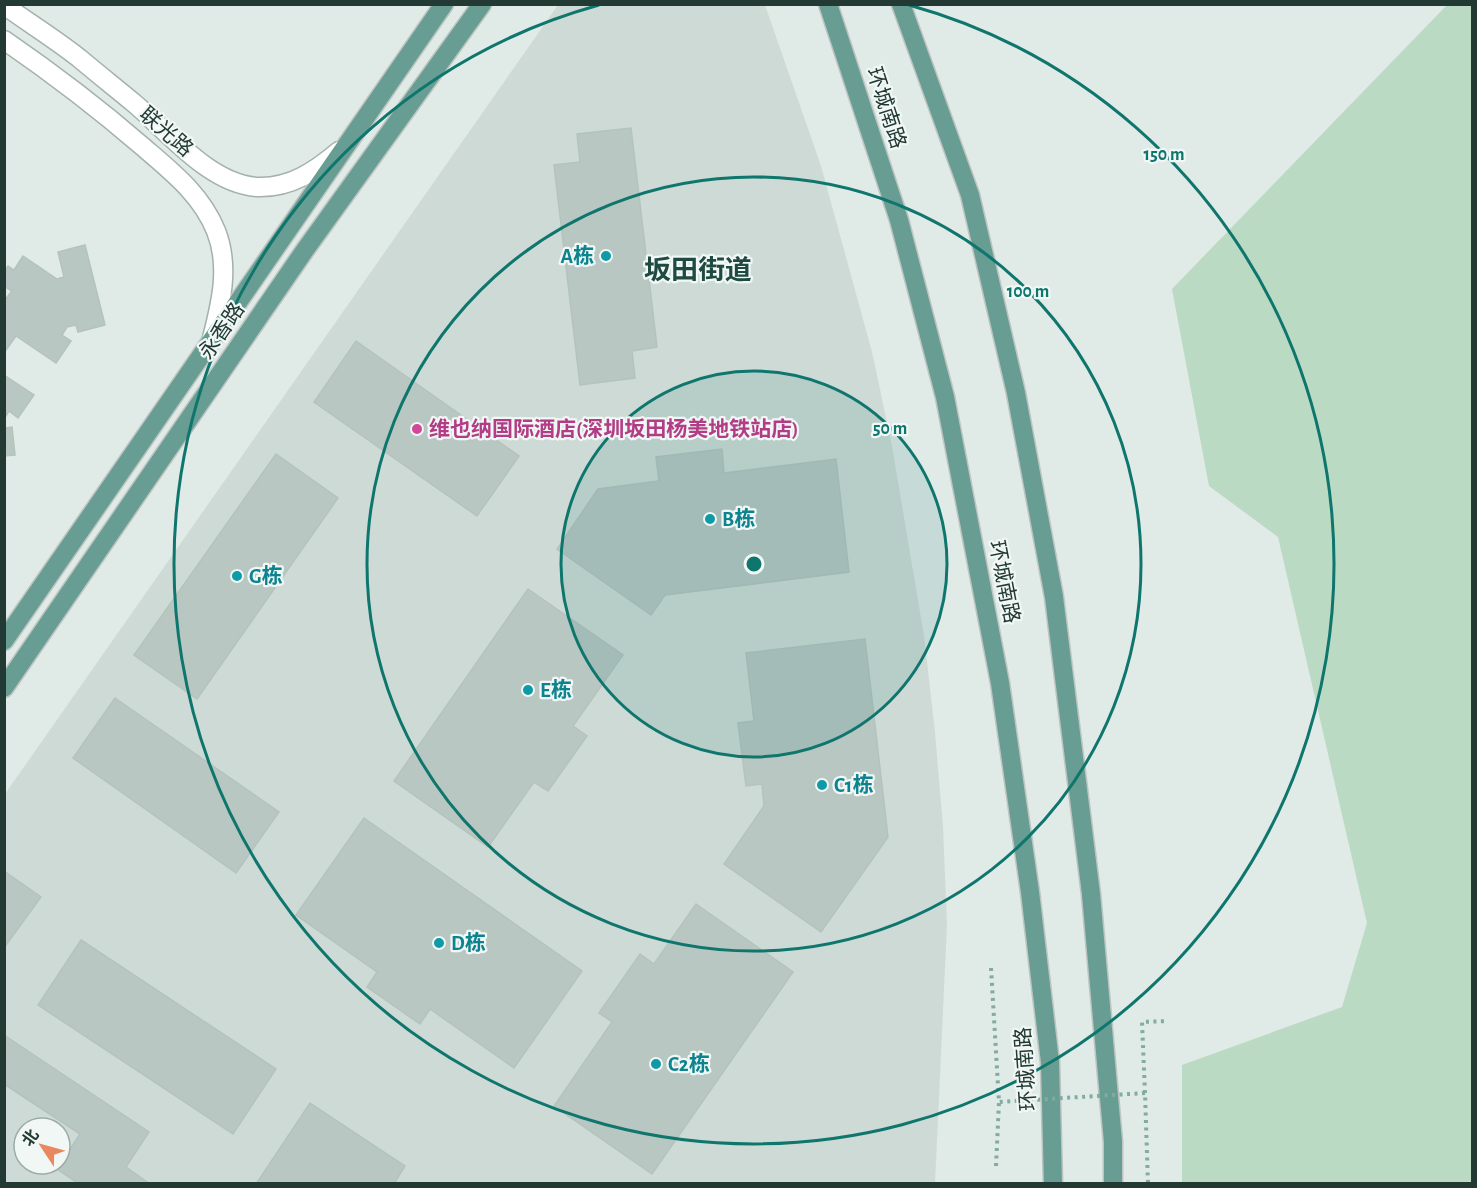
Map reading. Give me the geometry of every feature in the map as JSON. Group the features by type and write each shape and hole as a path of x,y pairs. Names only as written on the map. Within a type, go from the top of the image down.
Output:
{"main road":[{"name":"永香路","path":"4,641 444,4"},
{"name":"永香路","path":"4,688 305,249 482,4"},
{"name":"环城南路","path":"828,4 899,220 945,398 1000,683 1030,892 1050,1062 1053,1184"},
{"path":"901,4 970,195 1016,393 1054,597 1091,894 1113,1142 1113,1184"}],"street":[{"name":"联光路","path":"4,5 71,52 204,165 229,179 257,187 286,184 314,171 343,148"},
{"name":"联光路","path":"4,40 53,74 114,122 187,186 204,207 217,232 223,262 222,297 212,339"}],"path":[{"path":"992,968 999,1102 996,1166"},
{"path":"1148,1184 1142,1022 1168,1021"},
{"path":"999,1102 1145,1093"}],"shaded area":[{"path":"558,5 765,5 821,166 872,352 892,446 924,636 943,827 947,924 935,1183 5,1184 5,794"}],"green space":[{"path":"1447,5 1472,5 1472,1183 1182,1183 1182,1065 1342,1007 1367,923 1278,537 1209,486 1172,289"}],"building":[{"name":"A栋","path":"631,128 657,347 632,351 635,378 580,385 554,165 580,162 577,134"},
{"path":"85,245 105,325 78,332 76,325 67,327 62,335 71,341 56,363 16,336 4,353 4,301 12,291 4,286 4,272 8,266 14,270 23,256 57,279 64,277 58,252"},
{"path":"356,341 519,456 477,516 314,402"},
{"path":"4,375 34,395 18,418 9,411 4,419"},
{"path":"4,424 5,428 12,427 15,455 4,456"},
{"name":"B栋","path":"722,449 724,473 836,459 849,572 665,595 651,615 557,549 598,489 659,481 656,457"},
{"name":"G栋","path":"276,454 338,498 197,699 134,655"},
{"name":"E栋","path":"528,589 623,655 573,726 587,736 548,791 534,782 488,847 394,781"},
{"name":"C1栋","path":"865,639 888,837 821,932 724,864 764,806 762,784 746,786 738,723 754,721 746,653"},
{"path":"115,698 279,812 236,873 73,758"},
{"name":"D栋","path":"364,818 582,971 514,1068 430,1009 420,1024 367,987 377,972 296,915"},
{"path":"4,871 41,897 4,948"},
{"name":"C2栋","path":"696,904 793,972 652,1174 554,1106 612,1022 599,1013 640,954 654,964"},
{"path":"81,940 276,1069 233,1134 38,1005"},
{"path":"4,1035 149,1132 126,1167 150,1184 79,1184 67,1176 72,1176 72,1146 80,1134 72,1129 72,1116 53,1116 4,1084"},
{"path":"310,1103 405,1166 394,1184 256,1184"}],"place":[{"name":"A栋","path":"606,256"},
{"name":"维也纳国际酒店(深圳坂田杨美地铁站店)","path":"417,429"},
{"name":"B栋","path":"710,519"},
{"name":"G栋","path":"237,576"},
{"name":"E栋","path":"528,690"},
{"name":"C1栋","path":"822,785"},
{"name":"D栋","path":"439,943"},
{"name":"C2栋","path":"656,1064"}],"district":[{"name":"坂田街道","path":"698,270"}]}
